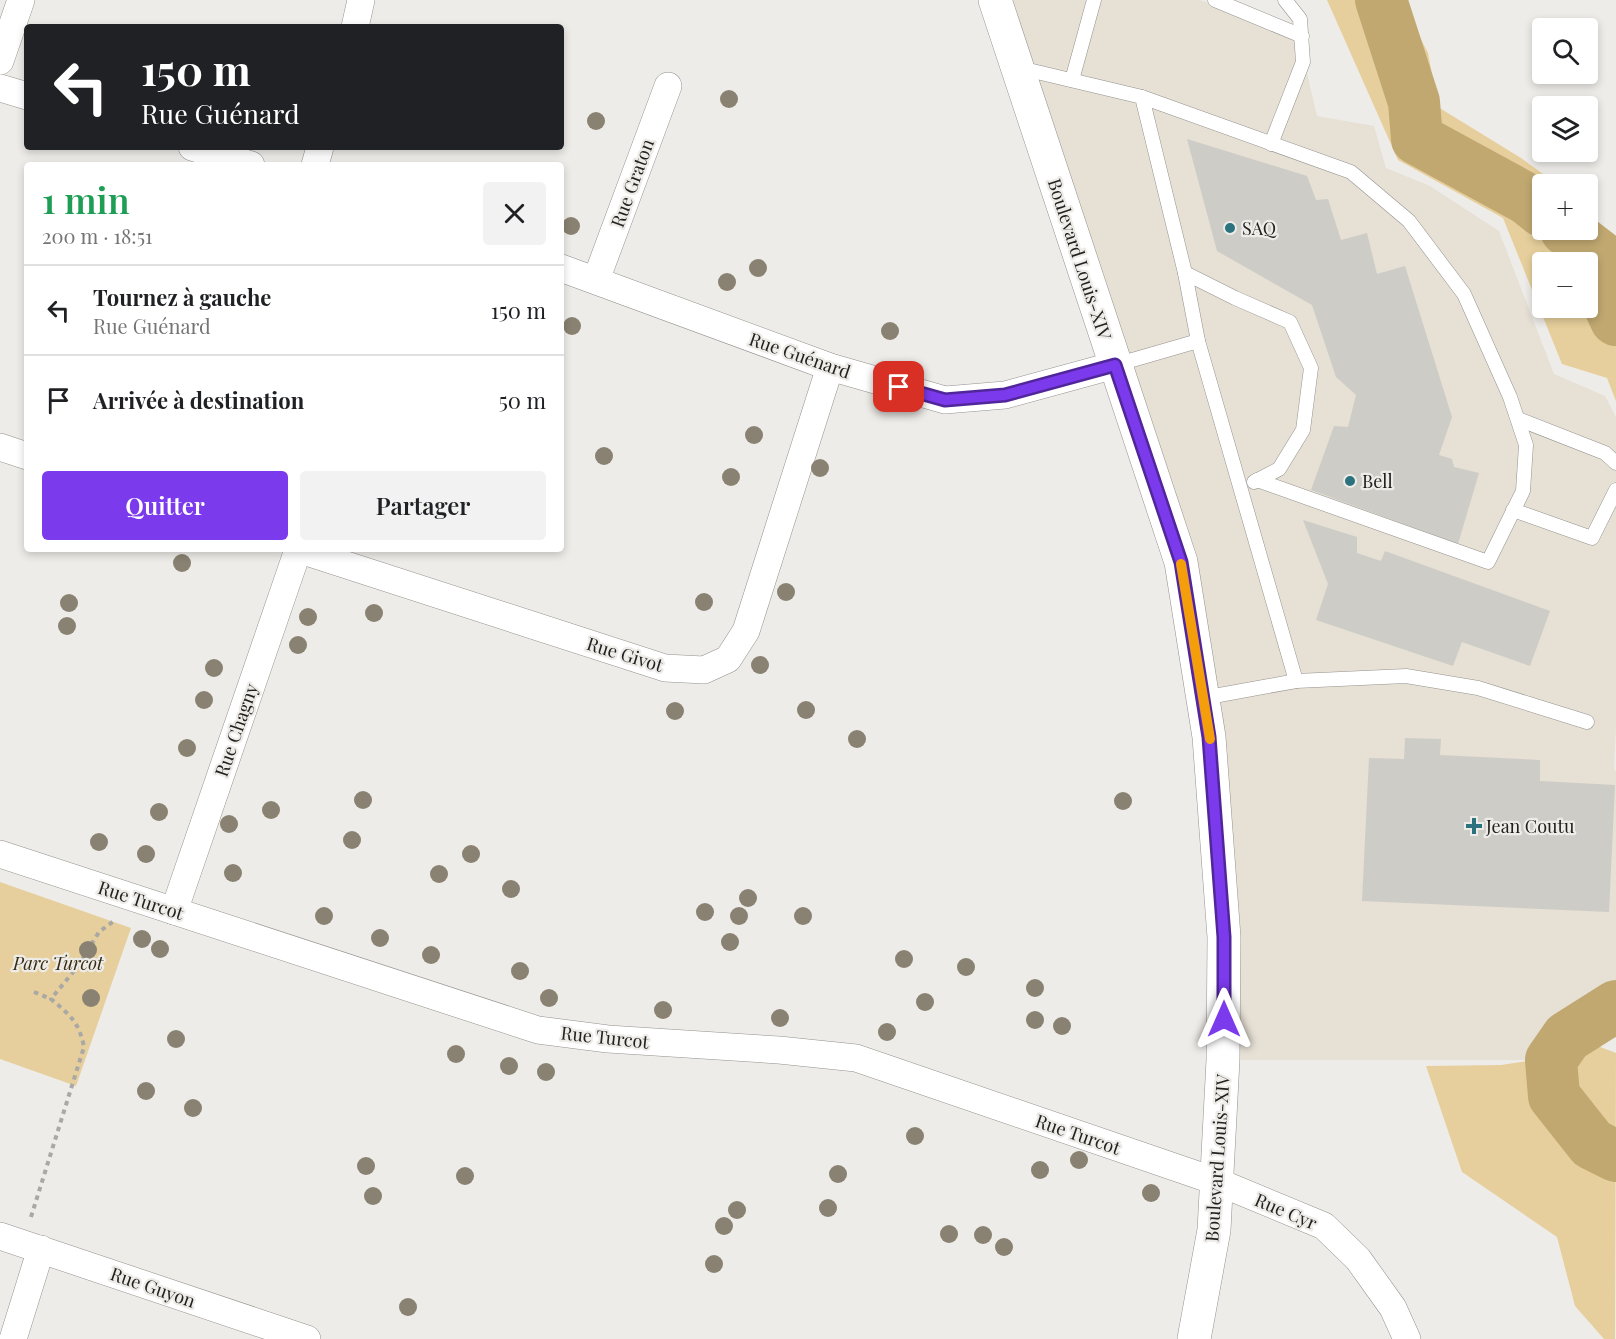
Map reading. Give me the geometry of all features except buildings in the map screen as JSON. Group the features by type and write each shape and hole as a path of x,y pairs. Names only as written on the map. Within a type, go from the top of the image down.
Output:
{"main road":[{"name":"Boulevard Louis-XIV","path":"995,0 1181,562 1209,737 1224,937 1223,1060 1214,1230 1194,1339"}],"street":[{"path":"0,61 21,0"},
{"path":"356,24 362,0"},
{"name":"Rue Graton","path":"596,280 668,86"},
{"path":"0,88 24,95"},
{"path":"202,150 241,162"},
{"name":"Rue Guénard","path":"564,269 830,367 945,400 1005,395 1115,365"},
{"name":"Rue Givot","path":"306,552 665,668 704,670 728,659 746,631 830,367"},
{"path":"0,447 24,455"},
{"name":"Rue Chagny","path":"174,911 296,552"},
{"name":"Rue Turcot","path":"0,854 538,1030 608,1039 779,1050 856,1058 1218,1182"},
{"name":"Rue Cyr","path":"1218,1182 1324,1226 1358,1258 1393,1308 1407,1339"},
{"path":"13,1339 21,1243"},
{"name":"Rue Guyon","path":"21,1243 307,1339"}],"lane":[{"path":"1072,80 1094,0"},
{"path":"1215,0 1302,36"},
{"path":"1271,144 1303,62 1300,20 1285,0"},
{"path":"1017,67 1142,98 1351,172 1409,221 1464,294 1510,397 1526,445 1523,491 1488,562 1257,480"},
{"path":"1142,98 1185,273 1198,341 1296,681"},
{"path":"1185,273 1290,322 1311,368 1303,429 1279,469 1242,489"},
{"path":"1115,365 1198,341"},
{"path":"1518,419 1605,453 1616,463"},
{"path":"1513,510 1592,538 1616,490"},
{"path":"1203,698 1296,681 1406,676 1478,688 1587,722"}],"path":[{"path":"51,999 78,966 99,932 147,903"},
{"path":"21,1243 84,1047 81,1031 71,1016 51,999 34,992"}],"shaded area":[{"path":"995,0 1199,0 1296,26 1317,116 1374,126 1386,168 1430,186 1499,231 1554,374 1605,396 1616,417 1614,769 1616,771 1616,987 1578,1005 1546,1032 1536,1045 1537,1060 1223,1060 1181,562"}],"green space":[{"path":"1327,0 1401,0 1428,53 1438,107 1543,174 1532,174 1532,240 1598,240 1598,229 1616,245 1616,401 1607,378 1562,364 1543,318 1598,318 1598,252 1532,252 1532,290 1503,218 1398,160"},
{"name":"Parc Turcot","path":"0,882 131,928 76,1086 0,1059"},
{"path":"1587,1042 1616,1053 1615,1339 1604,1339 1575,1306 1557,1237 1462,1172 1426,1066 1501,1065 1563,1056"}],"waterway":[{"path":"1381,0 1414,102 1417,139 1532,203"},
{"path":"1579,240 1606,261 1610,307 1616,320"},
{"path":"1616,1006 1567,1037 1551,1060 1554,1096 1592,1144 1616,1156"}],"slow traffic":[{"path":"1181,564 1210,739"}],"place":[{"name":"SAQ","path":"1230,228"},
{"name":"Bell","path":"1350,481"},
{"name":"Jean Coutu","path":"1474,826"}],"route":[{"path":"899,387 945,400 1005,395 1115,365 1181,562 1209,737 1224,937 1224,1019"}]}
